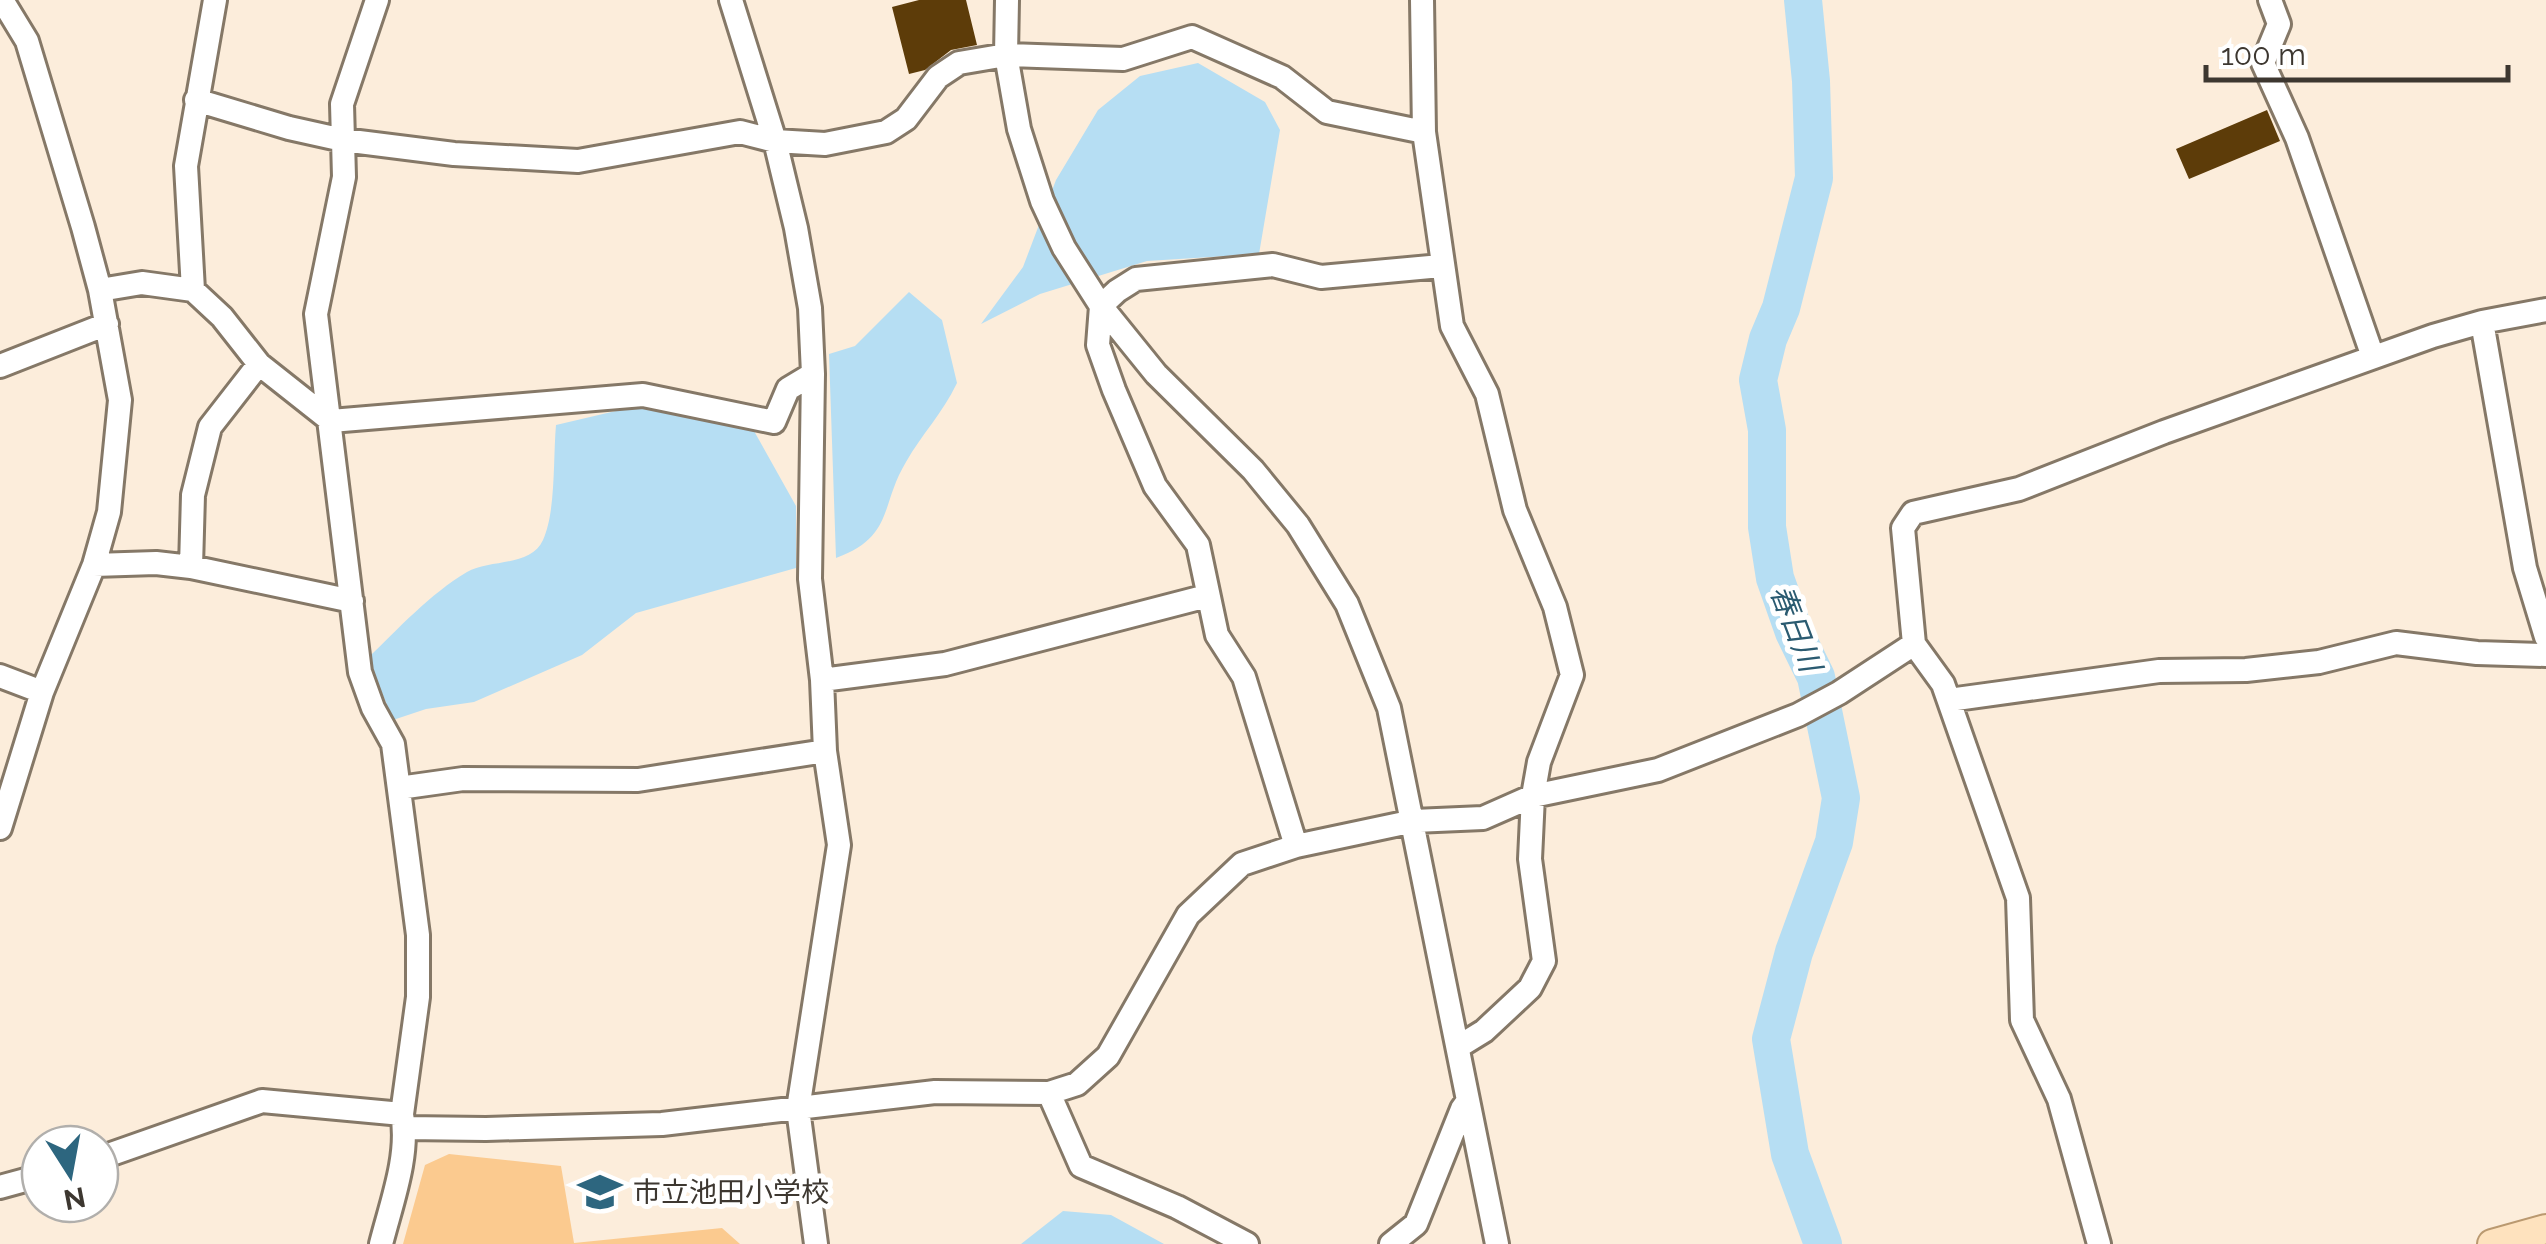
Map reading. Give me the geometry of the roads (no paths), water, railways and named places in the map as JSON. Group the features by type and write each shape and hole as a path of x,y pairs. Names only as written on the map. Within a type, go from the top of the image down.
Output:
{"main road":[{"path":"2492,1244 2546,1229"}],"street":[{"path":"0,828 42,692 94,565 109,512 120,400 100,290 26,41 2,0"},
{"path":"193,290 186,166 215,0"},
{"path":"377,0 342,104 344,177 316,314 360,672 373,708 393,744 418,935 418,997 398,1179 380,1244"},
{"path":"731,0 775,141 810,308 810,579 822,680 825,751 839,844 798,1109 816,1244"},
{"path":"1007,0 1006,55 1019,129 1042,201 1064,248 1101,306 1156,374 1264,484 1298,526 1347,604 1389,708 1497,1244"},
{"path":"1422,0 1424,132 1452,326 1488,394 1516,510 1555,607 1572,675 1539,762 1533,796 1530,860 1544,961 1530,988 1484,1031 1458,1046"},
{"path":"2270,0 2279,24 2262,63 2297,138 2373,357"},
{"path":"196,100 343,140 454,154 578,161 740,132 775,141 825,144 886,132 906,119 938,77 960,62 1006,55 1123,59 1192,38 1282,77 1327,112 1424,132"},
{"path":"1296,846 1244,677 1217,635 1198,546 1156,486 1114,390 1098,344 1101,306 1136,279 1274,265 1321,277 1441,266"},
{"path":"100,290 142,283 193,290 222,318 259,364 331,421 643,395 774,422 788,390 813,374"},
{"path":"2100,1244 2059,1099 2022,1020 2018,898 1950,700 1914,644 1903,528 1913,514 2019,489 2373,357 2482,322 2546,310"},
{"path":"2482,322 2525,568 2546,637"},
{"path":"0,366 106,324"},
{"path":"192,567 194,495 210,427 259,364"},
{"path":"94,565 156,563 192,567 352,600"},
{"path":"822,680 945,664 1207,596"},
{"path":"1950,700 2159,670 2246,670 2320,662 2396,643 2477,653 2546,655"},
{"path":"120,1151 262,1101 486,1130 662,1124 935,1092 1049,1093 1077,1084 1108,1056 1188,915 1242,864 1296,846 1414,822 1484,818 1533,796 1658,770 1798,715 1914,644"},
{"path":"0,676 42,692"},
{"path":"399,788 463,779 638,780 825,751"},
{"path":"1049,1093 1080,1166 1177,1207 1247,1244"},
{"path":"1391,1244 1416,1224 1468,1102"}],"water":[{"path":"1198,63 1265,102 1280,130 1259,254 1147,261 1040,294 981,324 1023,267 1056,180 1098,110 1140,76"},
{"path":"909,292 942,320 957,383 906,462 877,530 855,550 836,558 829,354 855,346"},
{"path":"637,406 754,431 796,506 796,568 636,613 582,655 474,702 426,709 393,720 368,658 453,581 476,568 519,559 537,549 550,515 556,425"},
{"path":"1063,1211 1111,1215 1164,1244 1021,1244"}],"waterway":[{"name":"春日川","path":"1803,0 1814,178 1758,380 1767,430 1767,527 1775,578 1794,632 1816,677 1841,798 1834,842 1794,952 1771,1039 1790,1154 1823,1244"}],"place":[{"name":"市立池田小学校","path":"600,1192"}]}
